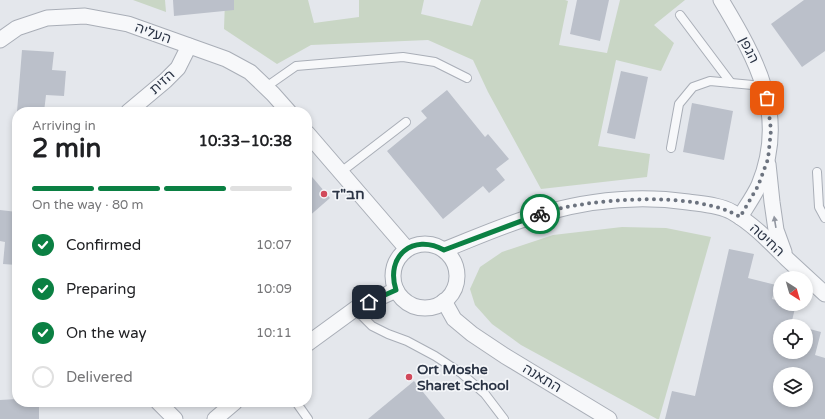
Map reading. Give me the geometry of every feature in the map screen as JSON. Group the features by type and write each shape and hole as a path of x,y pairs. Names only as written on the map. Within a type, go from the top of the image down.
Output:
{"street":[{"name":"הגפן","path":"721,0 741,34 757,66 767,98 771,130 768,159 758,186 740,217"},
{"name":"העליה","path":"0,40 17,28 47,18 85,16 128,24 226,59 250,72 284,107"},
{"name":"הזית","path":"134,107 178,68 189,46"},
{"path":"312,139 407,249"},
{"path":"768,159 776,230 787,258"},
{"name":"החיטה","path":"444,250 544,213 585,204 627,199 673,199 706,204 730,211 740,217 772,242 825,294"},
{"path":"426,244 436,246 444,250 451,257 457,276 451,294 436,306 427,308 417,307 401,298 393,281 395,263 400,255 407,249 416,245 426,244"},
{"path":"312,340 355,309 396,290"},
{"name":"התאנה","path":"444,301 454,319 472,334 505,356 609,419"},
{"path":"163,407 175,419"},
{"path":"215,419 229,407"}],"lane":[{"path":"680,15 731,83"},
{"path":"266,87 296,66 403,56 435,62 467,78"},
{"path":"671,148 679,104 692,87 710,81 763,86"},
{"path":"341,172 406,122"},
{"path":"817,172 819,207 825,218"},
{"path":"355,309 372,326 407,341 435,356 461,373 485,394 504,419"},
{"path":"300,407 308,419"}],"green space":[{"path":"133,0 165,0 166,12"},
{"path":"225,0 308,0 314,23 359,17 359,0 424,0 421,14 472,26 481,0 565,0 568,1 559,45 607,53 620,0 685,0 654,25 674,43 661,71 616,60 598,146 650,154 647,177 541,189 488,92 473,60 428,40 311,45 277,64 224,29"},
{"path":"622,227 666,228 711,237 659,419 521,345 492,324 475,305 470,289 480,267 502,252 553,235"}],"building":[{"path":"173,0 234,0 234,10 174,16"},
{"path":"577,0 609,0 600,41 570,34"},
{"path":"804,0 825,0 825,51 802,67 771,24"},
{"path":"22,50 54,52 52,70 66,71 64,96 46,95 45,107 17,107"},
{"path":"621,71 648,77 635,139 607,133"},
{"path":"447,90 485,137 488,134 509,159 496,169 505,180 489,193 483,186 443,219 387,151 427,118 421,111"},
{"path":"692,103 733,111 724,160 683,152"},
{"path":"312,177 330,198 312,214"},
{"path":"0,210 12,211 12,265 3,264 5,242 0,241"},
{"path":"729,249 754,254 748,278 773,284 773,311 794,311 792,319 773,319 773,359 813,359 813,330 821,332 815,355 825,358 825,419 665,419 672,391 695,396"},
{"path":"414,381 445,419 368,419"},
{"path":"12,399 12,407 39,407 39,419 0,419 0,400"}],"way so far":[{"path":"540,214 585,204 627,199 673,199 706,204 730,211 740,217 758,186 768,159 771,130 767,98"}],"place":[{"name":"חב\"ד","path":"324,194"},
{"name":"Ort Moshe Sharet School","path":"409,377"}],"route":[{"path":"369,302 396,290 393,281 395,263 400,255 407,249 416,245 426,244 436,246 444,250 540,214"}]}
